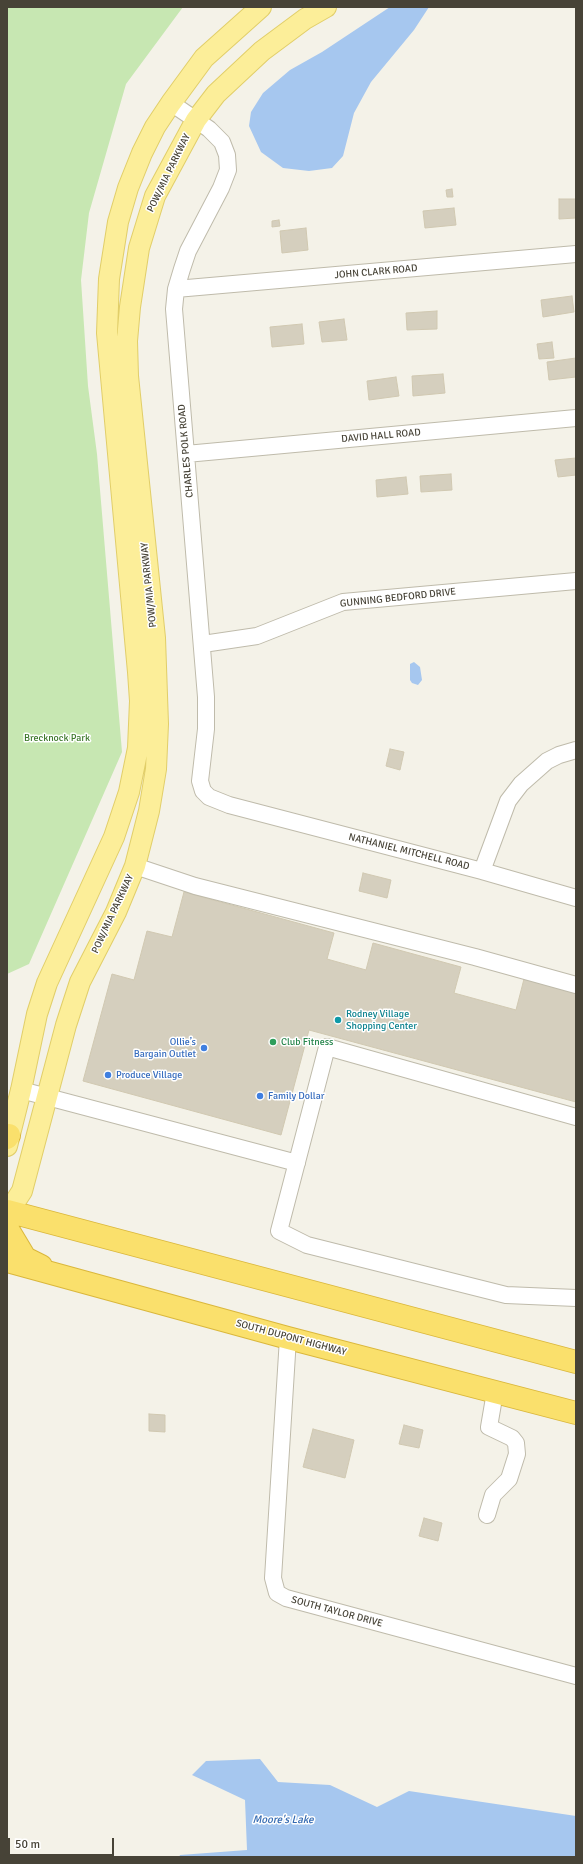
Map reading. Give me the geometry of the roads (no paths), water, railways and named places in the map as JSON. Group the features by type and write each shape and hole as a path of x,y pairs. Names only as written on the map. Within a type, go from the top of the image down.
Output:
{"highway":[{"path":"8,1216 25,1258 61,1276"},
{"path":"8,1216 576,1362"},
{"name":"SOUTH DUPONT HIGHWAY","path":"7,1261 288,1338 572,1412"}],"main road":[{"name":"POW/MIA PARKWAY","path":"8,1140 21,1090 37,1014 46,983 106,854 122,815 129,792 138,748 140,700 108,341 109,279 118,222 128,188 155,127 204,58 261,7"},
{"name":"POW/MIA PARKWAY","path":"8,1216 22,1191 48,1098 66,1025 80,982 116,912 135,866 149,811 155,776 158,710 155,638 128,376 127,341 134,276 147,219 155,196 196,120 216,94 239,70 284,34 326,7"},
{"path":"106,854 135,866"},
{"path":"508,1344 576,1354"}],"street":[{"name":"CHARLES POLK ROAD","path":"171,103 196,120 222,142 227,155 228,170 221,188 188,251 176,289 174,316 203,644 207,713 200,781 203,791 209,798 242,809"},
{"name":"JOHN CLARK ROAD","path":"176,289 576,254"},
{"name":"DAVID HALL ROAD","path":"186,454 576,418"},
{"name":"GUNNING BEDFORD DRIVE","path":"203,644 257,636 343,602 576,581"},
{"path":"482,871 508,801 521,784 548,761 558,755 576,750"},
{"name":"NATHANIEL MITCHELL ROAD","path":"242,809 482,871 576,898"},
{"path":"135,866 195,886 475,957 576,985"},
{"path":"576,1117 326,1047 279,1232 307,1245 506,1295 576,1298"},
{"path":"21,1090 297,1163"},
{"name":"SOUTH TAYLOR DRIVE","path":"288,1338 273,1578 277,1593 286,1598 576,1676"},
{"path":"487,1515 493,1496 510,1479 517,1454 516,1443 512,1438 489,1427 495,1392"}],"water":[{"path":"390,7 429,7 414,30 371,82 354,113 343,156 332,168 309,171 283,168 261,152 249,126 251,112 263,93 290,70 322,52"},
{"path":"414,662 420,667 422,680 418,685 412,683 410,680 410,664"},
{"name":"Moore's Lake","path":"260,1759 278,1782 330,1785 377,1807 409,1791 576,1816 576,1857 179,1857 180,1855 247,1850 245,1800 192,1775 206,1761"}],"place":[{"name":"Rodney Village Shopping Center","path":"338,1020"},
{"name":"Club Fitness","path":"273,1042"},
{"name":"Ollie’s Bargain Outlet","path":"204,1048"},
{"name":"Produce Village","path":"108,1075"},
{"name":"Family Dollar","path":"260,1096"}],"park label":[{"name":"Brecknock Park","path":"57,738"}]}
